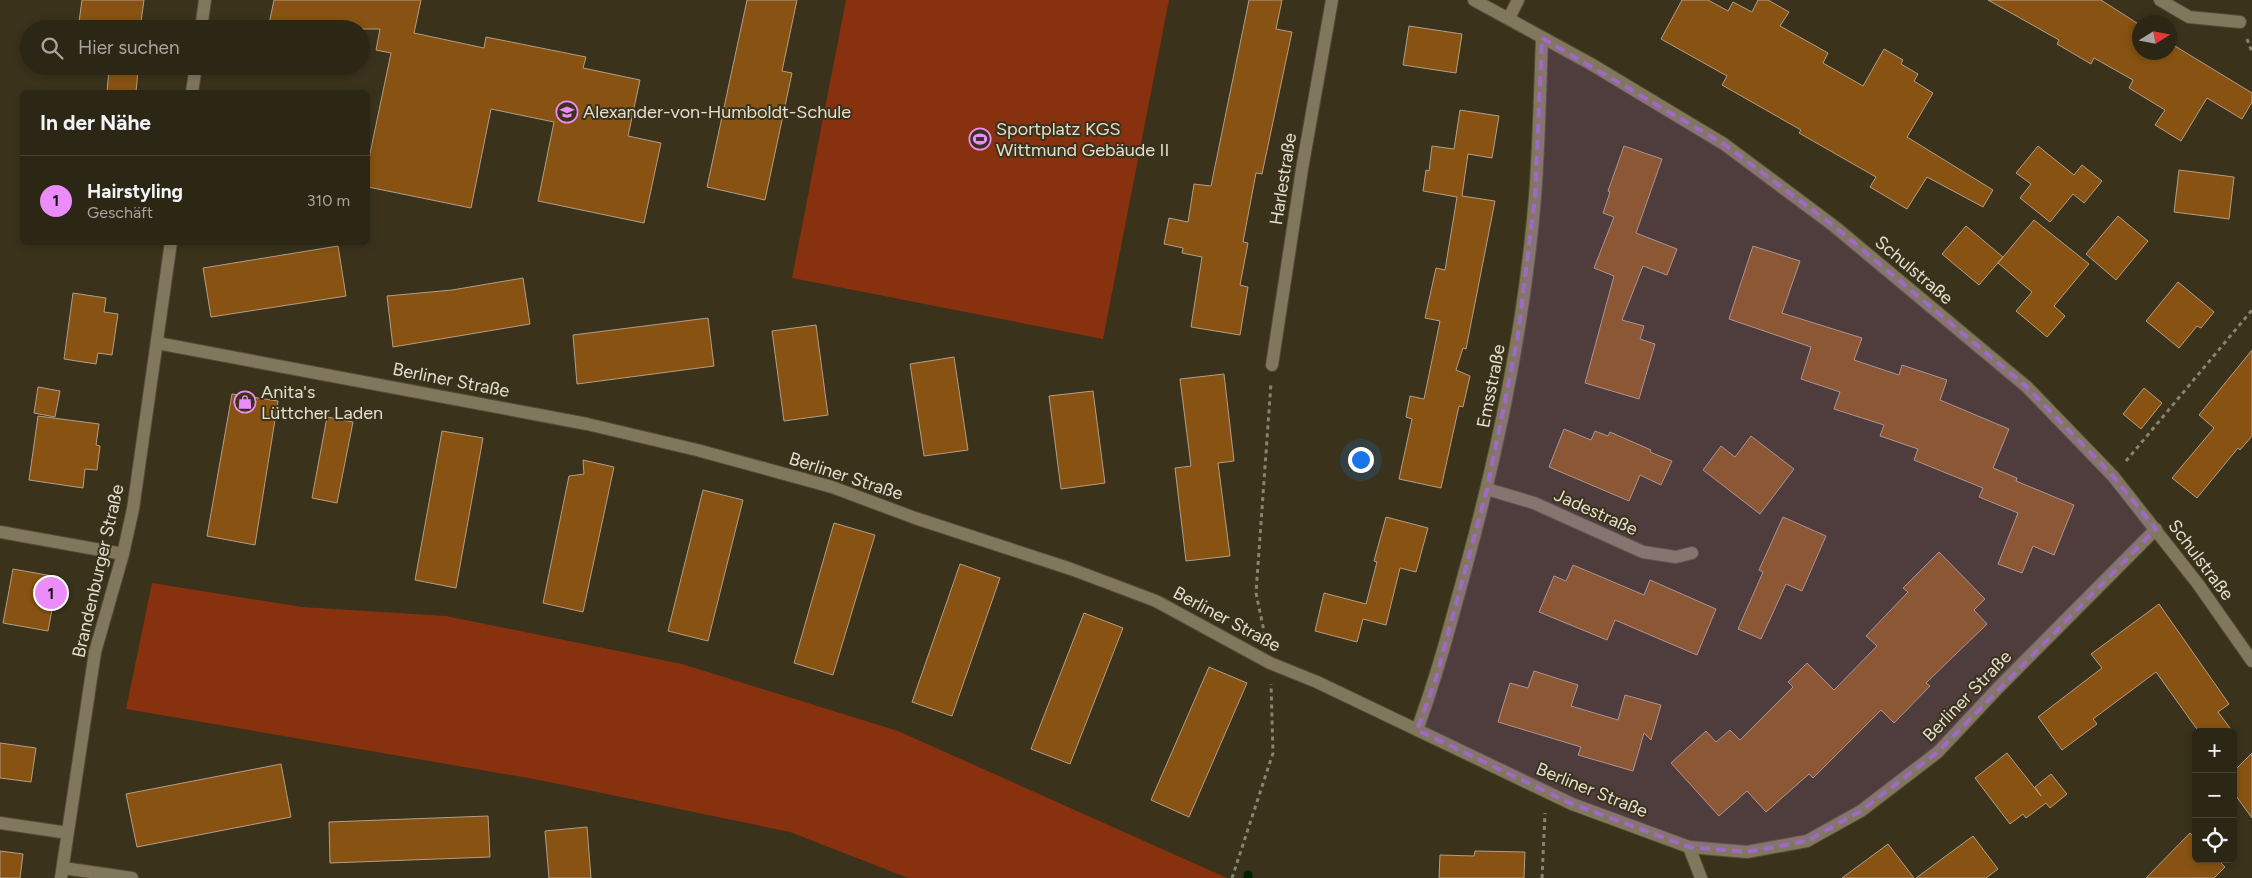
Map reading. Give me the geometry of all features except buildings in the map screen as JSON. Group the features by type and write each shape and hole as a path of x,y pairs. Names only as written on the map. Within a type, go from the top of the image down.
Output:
{"street":[{"path":"202,20 205,0"},
{"name":"Harlestraße","path":"1272,365 1302,169 1332,0"},
{"name":"Schulstraße","path":"1474,0 1591,64 1724,144 1834,226 2028,387 2113,476 2156,529 2252,661"},
{"path":"1509,18 1518,0"},
{"path":"2160,0 2189,17 2240,22"},
{"name":"Emsstraße","path":"1417,730 1436,678 1487,489 1502,425 1516,351 1536,187 1542,38"},
{"path":"192,90 195,75"},
{"name":"Brandenburger Straße","path":"62,873 95,652 124,554 133,509 171,245"},
{"name":"Berliner Straße","path":"157,343 587,424 698,450 832,487 915,518 1071,569 1156,602 1270,663 1317,682 1572,804 1688,847 1747,852 1807,841 1861,811 1938,752 1998,688 2156,529"},
{"name":"Jadestraße","path":"1487,489 1534,503 1644,552 1676,557 1692,553"},
{"path":"0,532 124,554"},
{"path":"0,823 68,833"},
{"path":"1688,847 1701,878"},
{"path":"62,873 132,878"}],"path":[{"path":"2113,476 2252,310"},
{"path":"1232,878 1273,753 1270,663 1256,593 1272,365"},
{"path":"1542,878 1546,792"}],"highlighted area":[{"path":"1542,38 1724,144 1834,226 2027,387 2113,476 2156,529 1938,752 1861,811 1807,841 1747,852 1689,847 1572,804 1417,730 1436,678 1487,489 1517,342 1535,197"}],"shaded area":[{"name":"Sportplatz KGS Wittmund Gebäude II","path":"846,0 1169,0 1103,339 792,278"},
{"path":"152,583 302,607 446,616 682,664 898,731 1227,878 908,878 790,832 534,779 126,709"}],"place":[{"name":"Alexander-von-Humboldt-Schule","path":"567,112"},
{"name":"Sportplatz KGS Wittmund Gebäude II","path":"980,139"},
{"name":"Anita's Lüttcher Laden","path":"245,402"},
{"name":"Hairstyling","path":"51,593"}]}
